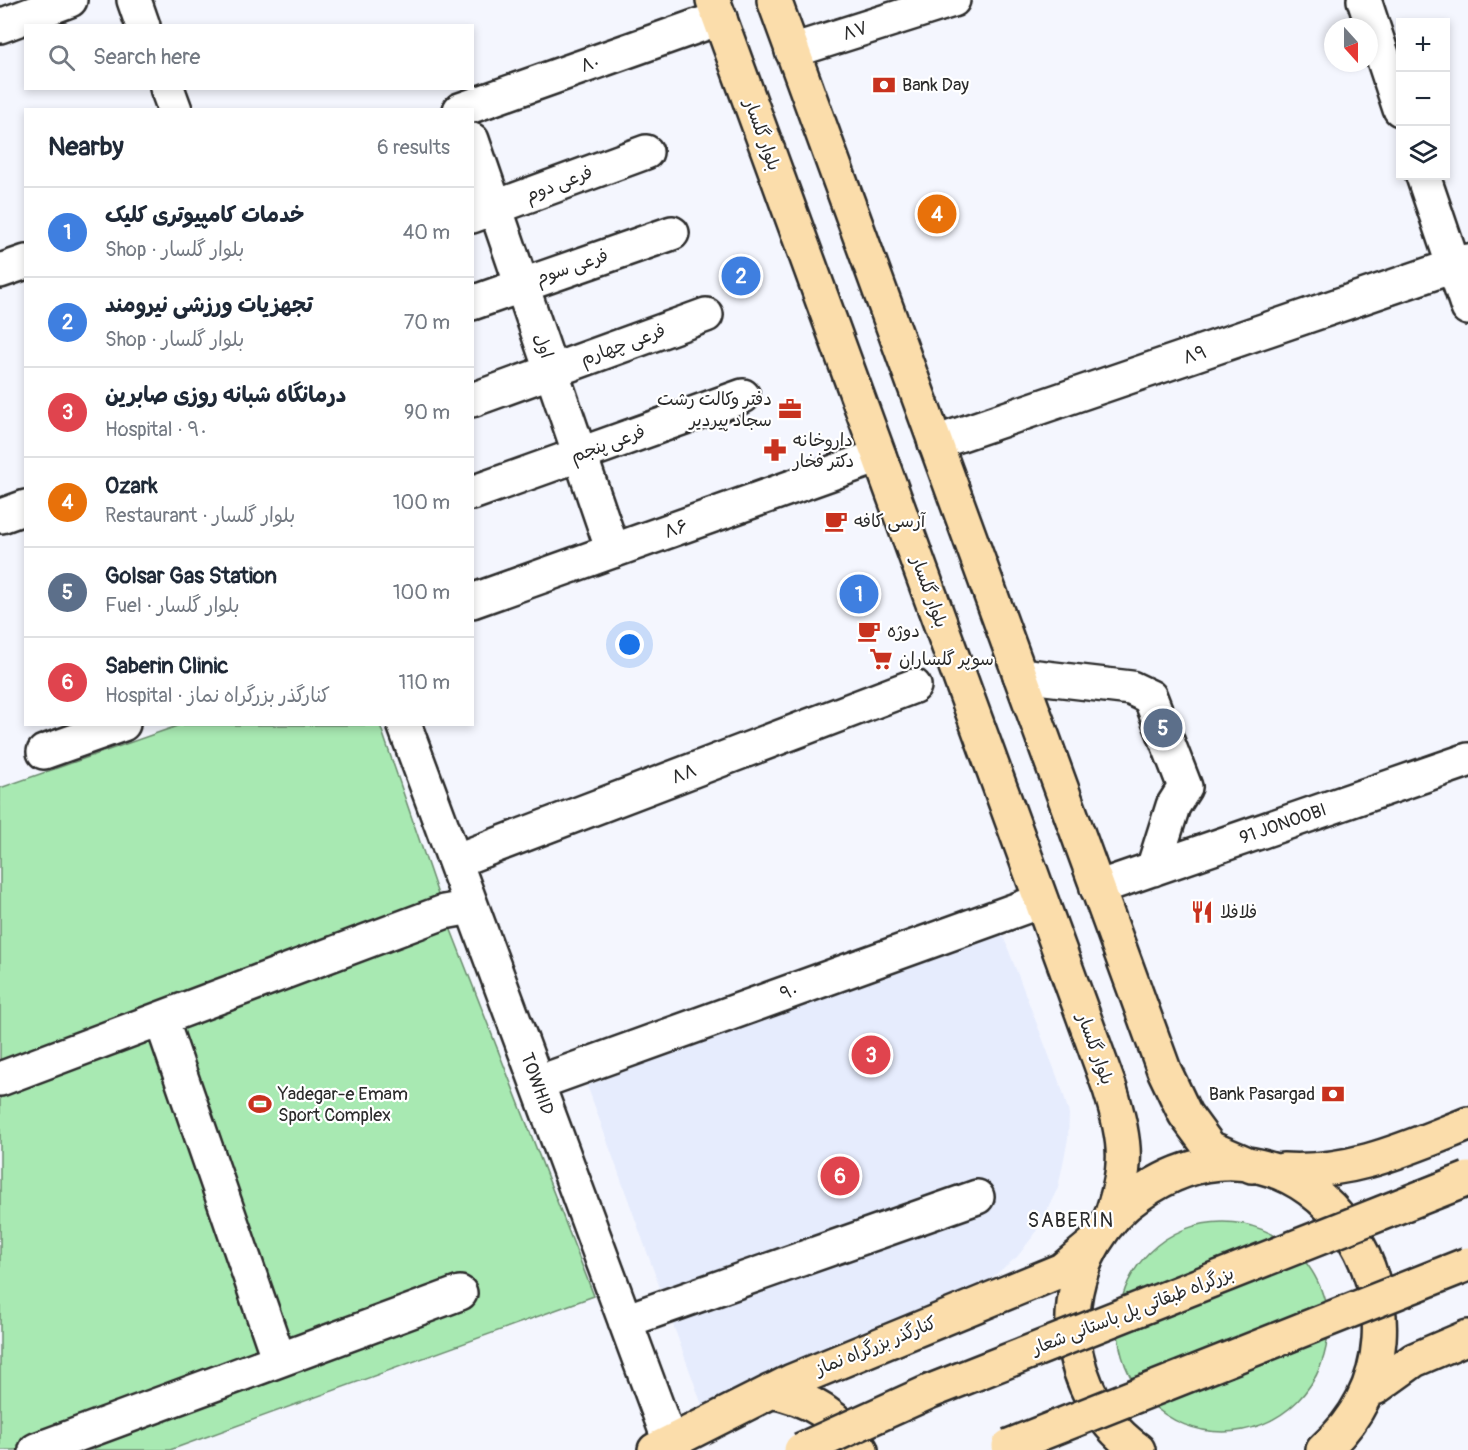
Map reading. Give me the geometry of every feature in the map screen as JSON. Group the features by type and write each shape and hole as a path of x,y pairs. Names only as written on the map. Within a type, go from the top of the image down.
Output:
{"main road":[{"path":"774,0 1164,1070 1185,1114 1210,1148 1302,1181 1332,1201 1353,1222 1370,1246 1383,1280 1389,1317 1388,1346 1371,1394 1342,1450"},
{"name":"بلوار گلسار","path":"716,9 1120,1121 1125,1170 1120,1191 1080,1274 1074,1298 1072,1322 1075,1352 1084,1381 1101,1413 1116,1432 1138,1450"},
{"name":"کنارگذر بزرگراه نماز","path":"663,1446 771,1391 1055,1273 1081,1257 1102,1232 1146,1190 1178,1174 1213,1166 1317,1171 1350,1167 1380,1159 1468,1124"},
{"name":"بزرگراه طبقاتی پل باستانی شعار","path":"801,1450 931,1391 1468,1179"},
{"path":"1009,1446 1468,1264"},
{"path":"1323,1450 1351,1425 1371,1394 1414,1360 1468,1336"},
{"path":"771,1391 795,1397 824,1411 840,1424 861,1450"}],"street":[{"path":"0,26 70,0"},
{"path":"134,0 142,24"},
{"name":"۸۷","path":"792,51 953,0"},
{"path":"1364,0 1396,94"},
{"name":"۸۰","path":"464,108 716,9"},
{"path":"168,90 174,108"},
{"name":"اول","path":"474,152 484,212 522,285 613,551"},
{"name":"فرعی دوم","path":"484,212 646,152"},
{"path":"1425,180 1461,263 1468,308"},
{"name":"فرعی سوم","path":"474,302 672,232"},
{"path":"0,271 24,263"},
{"name":"۸۹","path":"935,443 1461,263"},
{"name":"فرعی چهارم","path":"474,399 706,315"},
{"name":"فرعی پنجم","path":"474,492 743,396"},
{"name":"۸۶","path":"474,600 879,456"},
{"path":"0,515 24,508"},
{"path":"1020,675 1131,688 1150,697 1185,787 1173,806 1153,868"},
{"name":"۸۸","path":"454,861 914,686"},
{"path":"44,752 117,726"},
{"name":"TOWHID","path":"405,726 625,1321 663,1446"},
{"name":"91 JONOOBI","path":"1097,888 1468,760"},
{"name":"۹۰","path":"537,1083 1041,901"},
{"path":"0,1080 444,912 471,908"},
{"path":"161,1019 279,1360"},
{"path":"625,1321 977,1197"},
{"path":"36,1450 460,1293"}],"shaded area":[{"path":"1002,933 1063,1092 1069,1114 1068,1139 1058,1188 1034,1235 1017,1257 974,1292 707,1419 587,1085"}],"green space":[{"name":"Yadegar-e Emam Sport Complex","path":"177,726 380,726 444,912 594,1296 170,1450 0,1450 0,788"},
{"path":"1213,1222 1233,1222 1254,1226 1273,1234 1304,1260 1316,1277 1324,1296 1328,1327 1324,1358 1316,1377 1290,1408 1273,1420 1254,1428 1233,1432 1213,1432 1192,1428 1173,1420 1142,1394 1130,1377 1122,1358 1118,1337 1118,1317 1122,1296 1130,1277 1156,1246 1173,1234 1192,1226"}],"place":[{"name":"Bank Day","path":"884,85"},
{"name":"Ozark","path":"937,214"},
{"name":"تجهزیات ورزشی نیرومند","path":"741,276"},
{"name":"دفتر وکالت رشت سجاد پیردیر","path":"790,409"},
{"name":"داروخانه دکتر فخار","path":"775,450"},
{"name":"آرسی کافه","path":"836,521"},
{"name":"خدمات کامپیوتری کلیک","path":"859,594"},
{"name":"دوژه","path":"869,631"},
{"name":"سوپر گلساران","path":"881,659"},
{"name":"Golsar Gas Station","path":"1163,728"},
{"name":"فلافلا","path":"1202,912"},
{"name":"درمانگاه شبانه روزی صابرین","path":"871,1055"},
{"name":"Bank Pasargad","path":"1333,1094"},
{"name":"Yadegar-e Emam Sport Complex","path":"260,1104"},
{"name":"Saberin Clinic","path":"840,1176"}],"district":[{"name":"SABERIN","path":"1071,1220"}]}
